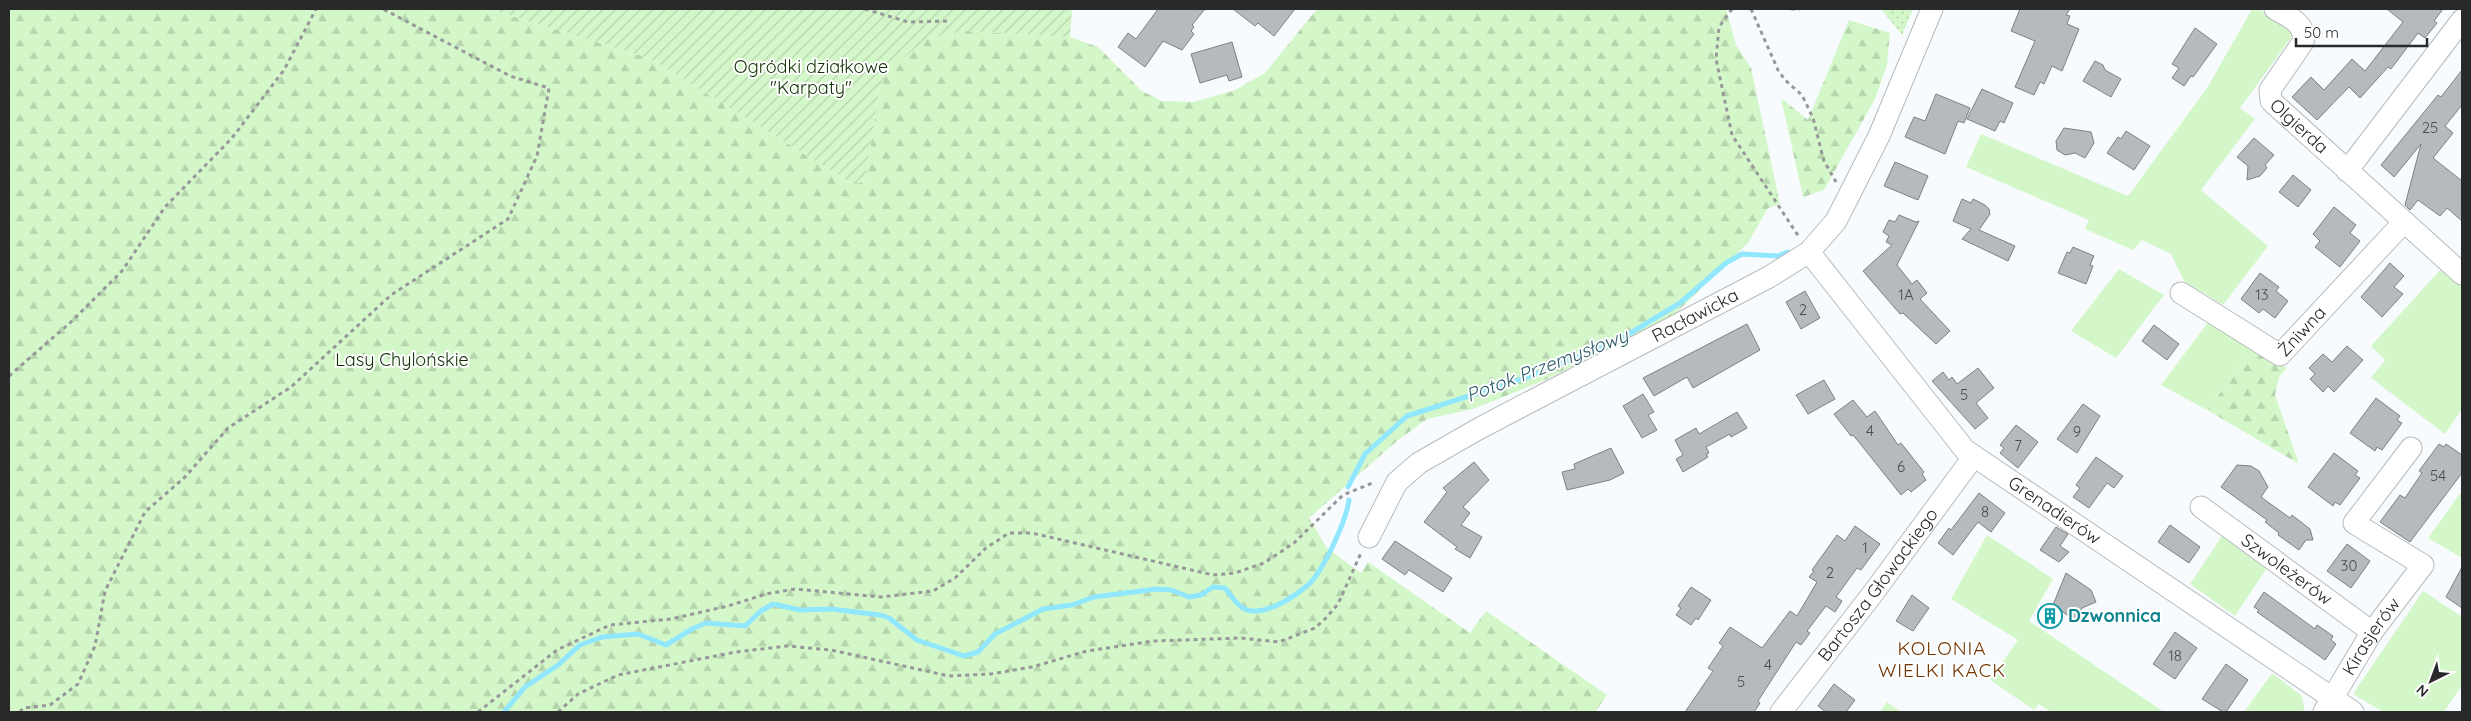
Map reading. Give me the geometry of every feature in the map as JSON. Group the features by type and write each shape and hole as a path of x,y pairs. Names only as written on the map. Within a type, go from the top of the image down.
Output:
{"street":[{"name":"Racławicka","path":"1368,537 1397,482 1419,463 1480,428 1769,277 1810,252 1836,221 1848,198 1879,136 1932,9"},
{"name":"Olgierda","path":"2275,9 2299,24 2304,35 2303,42 2270,90 2271,101 2347,171"},
{"path":"2462,20 2347,171 2403,223 2462,272"},
{"name":"Żniwna","path":"2181,293 2280,355 2403,223"},
{"name":"Grenadierów","path":"1810,252 1960,444 1974,456 2328,706 2353,712"},
{"name":"Kirasjerów","path":"2328,706 2372,632 2422,565 2354,523 2411,448"},
{"name":"Bartosza Głowackiego","path":"1782,712 1874,592 1974,456"},
{"name":"Szwoleżerów","path":"2201,507 2372,632"}],"path":[{"path":"9,376 71,322 122,270 165,206 232,138 284,70 316,9"},
{"path":"20,712 23,708 50,705 78,684 95,646 105,591 145,512 185,477 228,428 291,387 391,295 508,219 537,156 549,88 510,76 382,9"},
{"path":"865,9 908,22 951,21"},
{"path":"1732,9 1719,27 1716,59 1732,135 1810,252"},
{"path":"1751,9 1778,70 1802,95 1806,102 1813,118 1824,161 1848,198"},
{"path":"1791,9 1800,9"},
{"path":"478,712 558,650 610,625 671,619 728,606 766,594 796,589 881,597 933,591 954,578 986,548 1009,533 1032,533 1213,575 1235,573 1264,563 1294,543 1343,495 1376,482 1397,482"},
{"path":"558,712 578,694 618,675 736,652 787,646 831,650 949,676 992,674 1087,652 1154,640 1241,638 1279,642 1315,628 1338,604 1368,537"}],"green space":[{"name":"Lasy Chylońskie","path":"9,9 489,9 649,58 853,184 865,181 880,87 890,69 928,38 964,31 1070,37 1098,47 1142,91 1162,101 1193,102 1233,91 1265,73 1317,9 1726,9 1736,45 1751,68 1780,204 1768,208 1748,243 1673,316 1545,380 1473,409 1427,419 1397,441 1309,518 1327,548 1361,573 1368,562 1470,633 1486,611 1607,695 1595,712 9,712"},
{"name":"Ogródki działkowe \"Karpaty\"","path":"489,9 1072,9 1070,37 964,31 928,38 890,69 880,87 865,181 853,184 649,58"},
{"path":"1881,9 1913,9 1902,35"},
{"path":"2252,9 2258,9 2296,31 2240,108 2255,119 2201,190 2268,246 2223,305 2184,281 2171,254 2142,240 2133,250 2085,229 2089,220 1966,167 1981,134 2128,196 2207,88"},
{"path":"1849,20 1890,33 1887,65 1875,99 1824,190 1803,197 1781,98 1808,120"},
{"path":"2442,268 2462,286 2462,409 2445,434 2371,378 2385,360 2371,346"},
{"path":"2119,269 2164,295 2116,358 2071,331"},
{"path":"2209,321 2253,350 2207,410 2161,385"},
{"path":"2253,350 2287,368 2279,377 2275,395 2299,464 2207,410"},
{"path":"2462,491 2462,558 2428,538"},
{"path":"1987,535 2053,579 2029,621 2164,712 2051,712 2039,704 2034,710 1990,680 2018,640 1951,599"},
{"path":"2222,536 2266,569 2235,616 2190,584"},
{"path":"2423,591 2462,617 2462,685 2444,712 2383,712 2353,694"},
{"path":"2272,673 2302,696 2305,712 2244,712"},
{"path":"1887,702 1901,712 1880,712"}],"building":[{"path":"1158,9 1205,9 1192,25 1194,27 1191,31 1194,34 1182,50 1163,41 1145,67 1118,47 1128,33 1136,39"},
{"path":"1233,9 1295,9 1274,36 1258,23 1255,26"},
{"path":"2020,9 2070,9 2066,15 2070,16 2067,24 2079,29 2062,71 2052,66 2044,84 2040,82 2034,95 2015,87 2035,41 2011,31"},
{"path":"2387,9 2443,9 2434,21 2437,23 2425,38 2418,33 2391,69 2388,67 2360,98 2349,87 2317,120 2292,97 2311,77 2324,90 2352,59 2365,71 2403,22"},
{"path":"2195,28 2217,44 2193,77 2191,76 2184,86 2172,78 2179,68 2172,64"},
{"path":"1232,42 1242,77 1229,81 1227,75 1200,83 1191,54"},
{"path":"2095,61 2103,65 2105,70 2121,79 2111,97 2083,81"},
{"path":"2462,70 2462,105 2445,126 2453,133 2433,158 2462,181 2462,221 2447,208 2440,216 2418,200 2410,210 2405,205 2421,144 2394,177 2381,165 2438,95 2441,97"},
{"path":"1982,89 2013,103 2004,123 2000,121 1995,131 1967,119"},
{"path":"1936,94 1970,108 1964,123 1958,121 1945,154 1905,137 1914,117 1925,121"},
{"path":"2064,128 2091,132 2094,143 2085,158 2075,153 2065,155 2057,150 2056,141"},
{"path":"2126,131 2150,146 2134,170 2107,153 2118,137 2121,139"},
{"path":"2254,138 2274,155 2265,165 2267,168 2260,176 2247,180 2248,166 2237,157"},
{"path":"1895,162 1928,176 1918,200 1884,186"},
{"path":"2293,175 2311,190 2298,207 2279,192"},
{"path":"1962,199 1971,203 1973,199 1989,209 1990,214 1979,230 2015,246 2008,261 1962,239 1971,229 1953,221"},
{"path":"2334,207 2356,225 2350,233 2360,241 2340,267 2315,247 2320,241 2313,234"},
{"path":"1899,215 1916,222 1919,221 1897,265 1912,284 1917,280 1927,293 1920,299 1950,331 1936,344 1903,313 1900,314 1863,271 1892,245 1886,242 1889,236 1883,232 1889,220 1895,222"},
{"path":"2073,247 2094,256 2090,265 2093,266 2086,284 2058,273 2067,252 2070,253"},
{"path":"2390,263 2404,276 2394,287 2403,294 2382,317 2361,297"},
{"path":"2260,273 2279,287 2276,291 2288,301 2275,318 2263,309 2259,313 2241,299"},
{"path":"1805,291 1820,318 1801,329 1786,302"},
{"path":"1747,324 1760,350 1693,388 1687,377 1654,396 1643,378"},
{"path":"2154,325 2179,344 2167,360 2142,341"},
{"path":"2347,346 2363,360 2334,392 2328,386 2323,392 2310,379 2315,374 2309,368 2323,354 2332,362"},
{"path":"1978,368 1994,388 1976,403 1988,418 1975,429 1932,381 1943,372 1949,380 1952,377 1957,384"},
{"path":"1824,380 1835,399 1808,414 1796,395"},
{"path":"1643,394 1654,412 1648,415 1657,430 1642,438 1623,406"},
{"path":"2376,398 2400,416 2397,420 2402,423 2382,450 2377,447 2375,451 2350,433"},
{"path":"1853,400 1867,417 1875,411 1898,445 1901,443 1924,472 1922,474 1926,480 1911,492 1908,489 1901,495 1834,414"},
{"path":"2083,404 2100,416 2077,453 2057,439"},
{"path":"1737,412 1747,428 1731,437 1730,434 1706,447 1709,453 1706,454 1708,457 1683,472 1676,459 1683,455 1675,440 1696,428 1699,434"},
{"path":"2016,425 2038,442 2018,468 2000,453 2004,448 2000,445"},
{"path":"2439,444 2444,447 2446,444 2462,455 2462,473 2410,542 2380,522 2400,495 2405,498 2422,473 2419,471"},
{"path":"1611,448 1624,473 1610,480 1567,490 1562,472 1575,469 1574,464"},
{"path":"2334,453 2358,471 2355,475 2360,478 2340,505 2335,502 2333,506 2308,487"},
{"path":"2096,457 2123,476 2114,488 2107,483 2089,508 2073,497 2080,488 2076,485"},
{"path":"1474,462 1489,480 1463,507 1470,513 1461,525 1482,537 1470,558 1455,549 1457,547 1424,522 1447,492 1443,488"},
{"path":"2237,465 2251,466 2259,471 2268,487 2261,497 2290,518 2292,515 2310,529 2313,540 2306,540 2299,550 2278,535 2279,533 2265,522 2267,520 2221,487"},
{"path":"1979,493 2005,513 1991,532 1978,522 1953,555 1938,543 1949,528 1951,530"},
{"path":"2170,525 2200,547 2189,563 2158,542"},
{"path":"1855,526 1880,544 1861,570 1857,568 1836,597 1842,601 1835,612 1826,606 1807,631 1810,633 1801,645 1796,642 1758,701 1760,703 1754,712 1685,712 1713,671 1708,668 1723,646 1719,643 1730,627 1762,648 1790,611 1797,616 1817,582 1809,577 1814,571 1812,570 1837,535 1845,541"},
{"path":"2056,527 2068,534 2060,546 2069,552 2059,562 2040,550"},
{"path":"1395,541 1452,578 1443,592 1409,570 1405,575 1382,559"},
{"path":"2347,544 2370,561 2351,588 2327,571"},
{"path":"2462,567 2462,608 2446,597"},
{"path":"2066,573 2091,590 2096,602 2082,608 2074,620 2053,605"},
{"path":"1691,587 1711,600 1698,620 1696,618 1691,625 1676,615 1681,608 1678,606"},
{"path":"2264,592 2315,629 2317,625 2333,636 2331,640 2336,644 2325,660 2257,612 2259,610 2254,607"},
{"path":"1912,595 1929,608 1913,631 1896,621"},
{"path":"2175,632 2197,648 2175,679 2153,664"},
{"path":"2226,664 2248,680 2226,712 2223,712 2202,699"},
{"path":"1834,684 1855,700 1846,712 1826,712 1818,706"}],"waterway":[{"name":"Potok Przemysłowy","path":"1348,487 1365,454 1407,416 1528,377 1619,340 1680,303 1726,263 1742,254 1778,256 1788,252"},
{"name":"Potok Przemysłowy","path":"504,712 525,687 558,665 580,645 602,637 638,634 666,645 706,623 745,626 761,611 773,604 800,610 831,609 880,615 889,618 917,640 964,656 978,652 995,634 1043,609 1072,605 1094,597 1157,589 1171,590 1189,597 1201,595 1213,587 1225,588 1244,609 1260,611 1275,606 1296,594 1314,578 1333,545 1344,520 1349,500"}],"place":[{"name":"Dzwonnica","path":"2050,616"}],"district":[{"name":"KOLONIA WIELKI KACK","path":"1942,659"}]}
